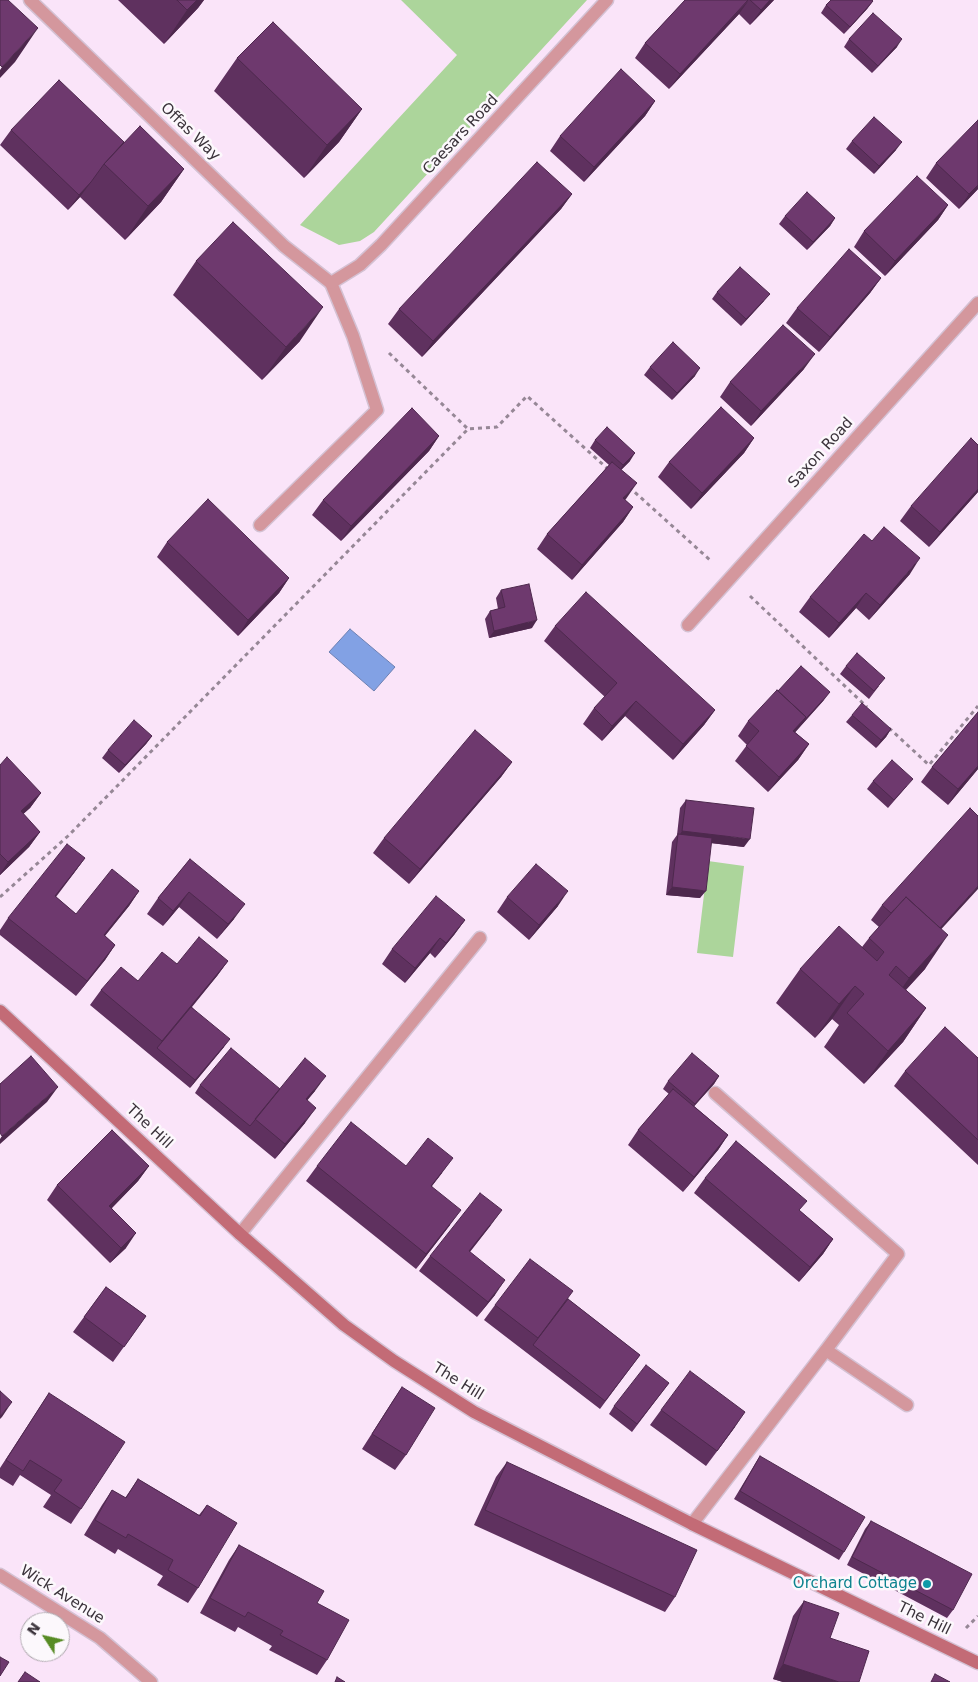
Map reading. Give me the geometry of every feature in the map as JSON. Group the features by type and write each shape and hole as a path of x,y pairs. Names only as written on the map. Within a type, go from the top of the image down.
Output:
{"main road":[{"name":"The Hill","path":"0,1010 240,1234 344,1325 394,1361 474,1412 692,1524 978,1663"}],"street":[{"name":"Offas Way","path":"30,0 284,246 331,283"},
{"name":"Caesars Road","path":"331,283 360,265 381,245 607,0"},
{"path":"260,525 377,410 353,336 331,283"},
{"name":"Saxon Road","path":"688,625 978,303"},
{"path":"240,1234 480,938"},
{"path":"692,1524 898,1254 714,1093"},
{"path":"826,1350 907,1405"},
{"name":"Wick Avenue","path":"0,1575 100,1638 151,1682"}],"path":[{"path":"382,346 468,429"},
{"path":"0,897 68,836 468,429 497,427 527,396 614,474"},
{"path":"621,480 730,578 872,712"},
{"path":"886,725 928,765 978,706"},
{"path":"970,714 974,718"}],"green space":[{"path":"401,0 587,0 374,232 360,241 339,245 300,225 457,55"},
{"path":"708,861 744,866 733,957 697,953"}],"water":[{"path":"350,629 395,667 374,691 329,652"}],"building":[{"path":"0,0 8,0 38,28 2,67 0,65"},
{"path":"177,0 197,0 187,10"},
{"path":"685,0 748,0 680,74 645,43"},
{"path":"750,0 770,0 761,10"},
{"path":"831,0 873,1 850,27 826,5"},
{"path":"873,13 902,39 878,66 849,39"},
{"path":"273,22 362,109 327,145 237,58"},
{"path":"621,69 655,101 594,167 560,136"},
{"path":"59,80 124,142 79,195 11,130"},
{"path":"874,117 902,142 879,166 852,141"},
{"path":"978,120 978,185 969,194 936,163"},
{"path":"140,126 184,169 148,206 104,164"},
{"path":"537,162 572,194 433,341 399,309"},
{"path":"917,176 948,205 895,261 864,231"},
{"path":"807,192 835,218 813,242 785,216"},
{"path":"233,222 323,307 286,347 196,261"},
{"path":"849,249 881,278 830,337 797,308"},
{"path":"740,267 770,294 746,319 717,292"},
{"path":"783,325 815,354 761,411 730,382"},
{"path":"673,342 700,368 677,393 650,367"},
{"path":"721,407 754,438 702,493 669,462"},
{"path":"412,408 439,436 351,526 323,500"},
{"path":"607,427 635,453 623,465 595,440"},
{"path":"971,438 978,445 978,489 940,532 911,506"},
{"path":"612,462 637,483 623,498 633,507 582,565 547,534"},
{"path":"208,499 289,578 248,620 167,542"},
{"path":"884,527 920,558 880,605 866,593 839,623 810,597 864,534 872,541"},
{"path":"529,584 537,620 494,631 490,611 505,607 501,590"},
{"path":"586,592 715,710 683,744 636,701 612,726 594,708 617,683 555,626"},
{"path":"857,653 885,678 874,691 846,666"},
{"path":"801,666 830,692 801,724 806,717 778,691"},
{"path":"777,690 806,717 793,731 809,744 779,777 746,746 759,731 748,721"},
{"path":"862,703 891,729 881,740 852,715"},
{"path":"978,712 978,766 958,789 932,767"},
{"path":"134,720 152,736 125,765 108,750"},
{"path":"475,730 512,762 420,869 384,838"},
{"path":"7,757 41,793 21,811 40,832 8,862 0,854 0,765"},
{"path":"892,760 913,779 894,800 873,781"},
{"path":"686,800 754,808 750,839 682,831"},
{"path":"970,808 978,816 978,886 940,928 906,897 891,913 882,905"},
{"path":"678,834 712,838 706,891 672,887"},
{"path":"67,844 85,858 55,896 76,914 112,869 139,891 104,935 115,945 87,981 8,918"},
{"path":"190,859 245,904 228,924 189,892 173,911 158,898"},
{"path":"536,864 568,891 539,925 507,897"},
{"path":"436,896 465,920 446,943 440,938 415,968 392,949"},
{"path":"906,897 948,935 909,978 896,966 889,975 926,1008 888,1051 847,1013 864,994 855,986 839,1004 800,969 839,926 877,961 884,952 869,938"},
{"path":"199,937 228,961 162,1041 101,990 121,967 138,981 162,952 177,964"},
{"path":"191,1007 230,1039 195,1080 157,1048"},
{"path":"945,1027 978,1058 978,1140 905,1071"},
{"path":"231,1048 280,1089 250,1126 200,1085"},
{"path":"692,1053 719,1076 695,1104 668,1081"},
{"path":"31,1056 58,1087 2,1136 0,1133 0,1084"},
{"path":"305,1058 326,1076 306,1099 316,1108 285,1144 255,1119"},
{"path":"673,1089 728,1135 694,1177 638,1130"},
{"path":"351,1122 406,1166 428,1138 453,1158 431,1186 461,1210 426,1254 317,1166"},
{"path":"112,1130 149,1166 109,1206 136,1233 121,1248 57,1185"},
{"path":"736,1141 807,1201 799,1210 833,1239 810,1267 705,1178"},
{"path":"480,1193 502,1210 469,1251 505,1280 488,1302 430,1256"},
{"path":"530,1259 573,1291 538,1338 495,1305"},
{"path":"106,1287 146,1316 124,1347 84,1317"},
{"path":"568,1299 640,1355 605,1401 533,1345"},
{"path":"646,1365 669,1383 637,1424 614,1406"},
{"path":"690,1371 745,1412 717,1451 661,1410"},
{"path":"402,1387 435,1408 406,1455 372,1434"},
{"path":"0,1391 12,1402 0,1416"},
{"path":"49,1393 125,1442 81,1509 54,1491 62,1480 30,1460 23,1471 6,1460"},
{"path":"760,1456 865,1517 844,1552 740,1491"},
{"path":"507,1462 697,1550 675,1597 485,1510"},
{"path":"138,1479 200,1516 207,1505 237,1523 198,1588 168,1570 173,1560 128,1534 126,1538 95,1520 112,1490 126,1498"},
{"path":"871,1521 972,1574 953,1610 852,1557"},
{"path":"239,1545 324,1591 317,1603 349,1620 327,1660 280,1635 283,1631 248,1612 245,1617 210,1598"},
{"path":"804,1601 839,1613 830,1638 869,1651 859,1682 839,1682 783,1664"},
{"path":"0,1657 9,1662 0,1676"},
{"path":"25,1672 40,1682 18,1682"},
{"path":"935,1674 950,1682 931,1682"},
{"path":"337,1677 345,1682 335,1682"}],"place":[{"name":"Orchard Cottage","path":"927,1584"}]}
